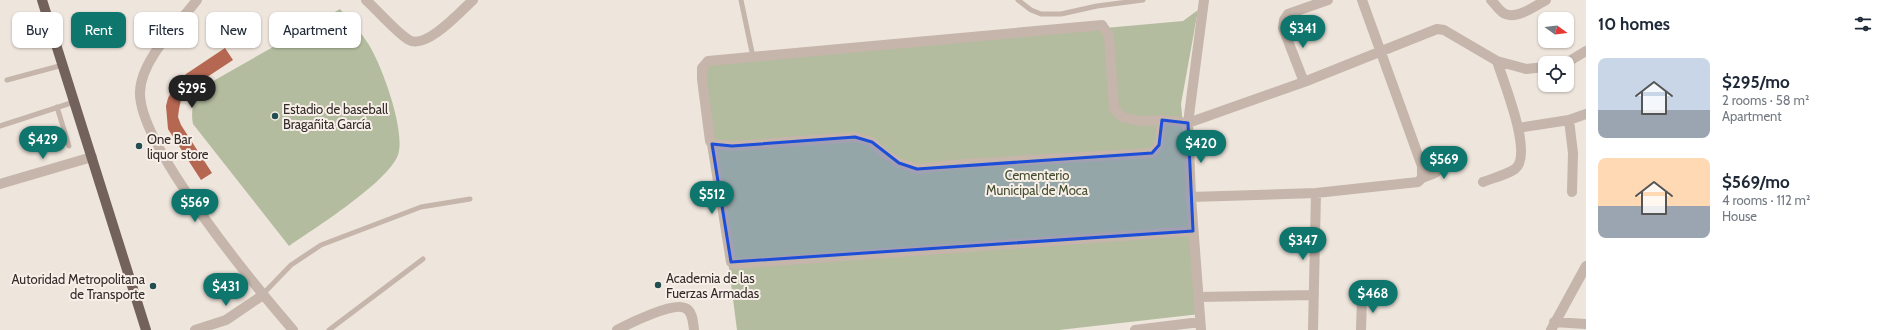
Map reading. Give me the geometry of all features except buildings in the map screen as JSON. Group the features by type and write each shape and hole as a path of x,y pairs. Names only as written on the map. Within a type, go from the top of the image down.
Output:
{"main road":[{"path":"44,1 74,102 146,330"}],"street":[{"path":"197,0 144,70 140,92 144,113 156,142 190,199 263,295 293,330"},
{"path":"366,0 410,41 420,43 430,38 473,0"},
{"path":"1304,82 1283,28 1284,20 1288,14 1328,0"},
{"path":"1362,0 1422,166 1422,178"},
{"path":"1491,0 1502,13 1509,16 1517,15 1546,0"},
{"path":"1135,330 1201,326 1191,197 1188,123 1203,1"},
{"path":"1194,231 734,264 730,262 712,144 710,141 702,68 708,60 1102,25 1110,36 1114,109 1122,117 1138,121 1162,120 1188,123 1304,82 1437,29 1444,30 1497,61 1526,69 1538,68"},
{"path":"1574,58 1586,51"},
{"path":"1483,182 1515,169 1521,161 1522,155 1518,128 1497,61"},
{"path":"1518,128 1569,120 1586,114"},
{"path":"712,144 732,146 855,137 872,142 885,154 899,163 917,169 962,164 1152,153 1159,145 1162,120"},
{"path":"1569,120 1573,153 1572,192"},
{"path":"0,184 92,157"},
{"path":"1191,197 1316,193 1412,183 1418,182 1422,178 1435,173 1452,158"},
{"path":"1313,330 1316,193"},
{"path":"1553,326 1586,266"},
{"path":"195,330 226,320 263,295"},
{"path":"1198,297 1314,295"},
{"path":"1362,298 1362,330"},
{"path":"617,330 635,321 676,306 686,308 692,314 694,330"},
{"path":"1553,326 1586,324"}],"lane":[{"path":"741,0 753,57"},
{"path":"1018,0 1031,10 1041,14 1061,14 1097,6 1143,0"},
{"path":"7,80 63,65"},
{"path":"0,126 74,102"},
{"path":"57,107 69,146"},
{"path":"263,295 291,265 321,245 421,207 470,199"},
{"path":"329,330 423,259"}],"highlighted area":[{"path":"1162,120 1188,123 1193,231 731,262 712,144 732,146 855,137 872,142 899,163 917,169 1152,153 1159,145"}],"green space":[{"path":"340,9 343,12 335,12"},
{"name":"Cementerio Municipal de Moca","path":"1198,10 1181,104 1200,314 1059,330 737,330 703,64 1183,21"},
{"path":"361,34 369,45 380,68 396,115 400,144 398,155 391,166 366,191 332,217 289,246 193,124 192,110 196,99 204,89 215,80 271,48 361,48"}],"place":[{"name":"Estadio de baseball Bragañita García","path":"275,116"},
{"name":"One Bar liquor store","path":"139,146"},
{"name":"Academia de las Fuerzas Armadas","path":"658,285"},
{"name":"Autoridad Metropolitana de Transporte","path":"153,286"}]}
